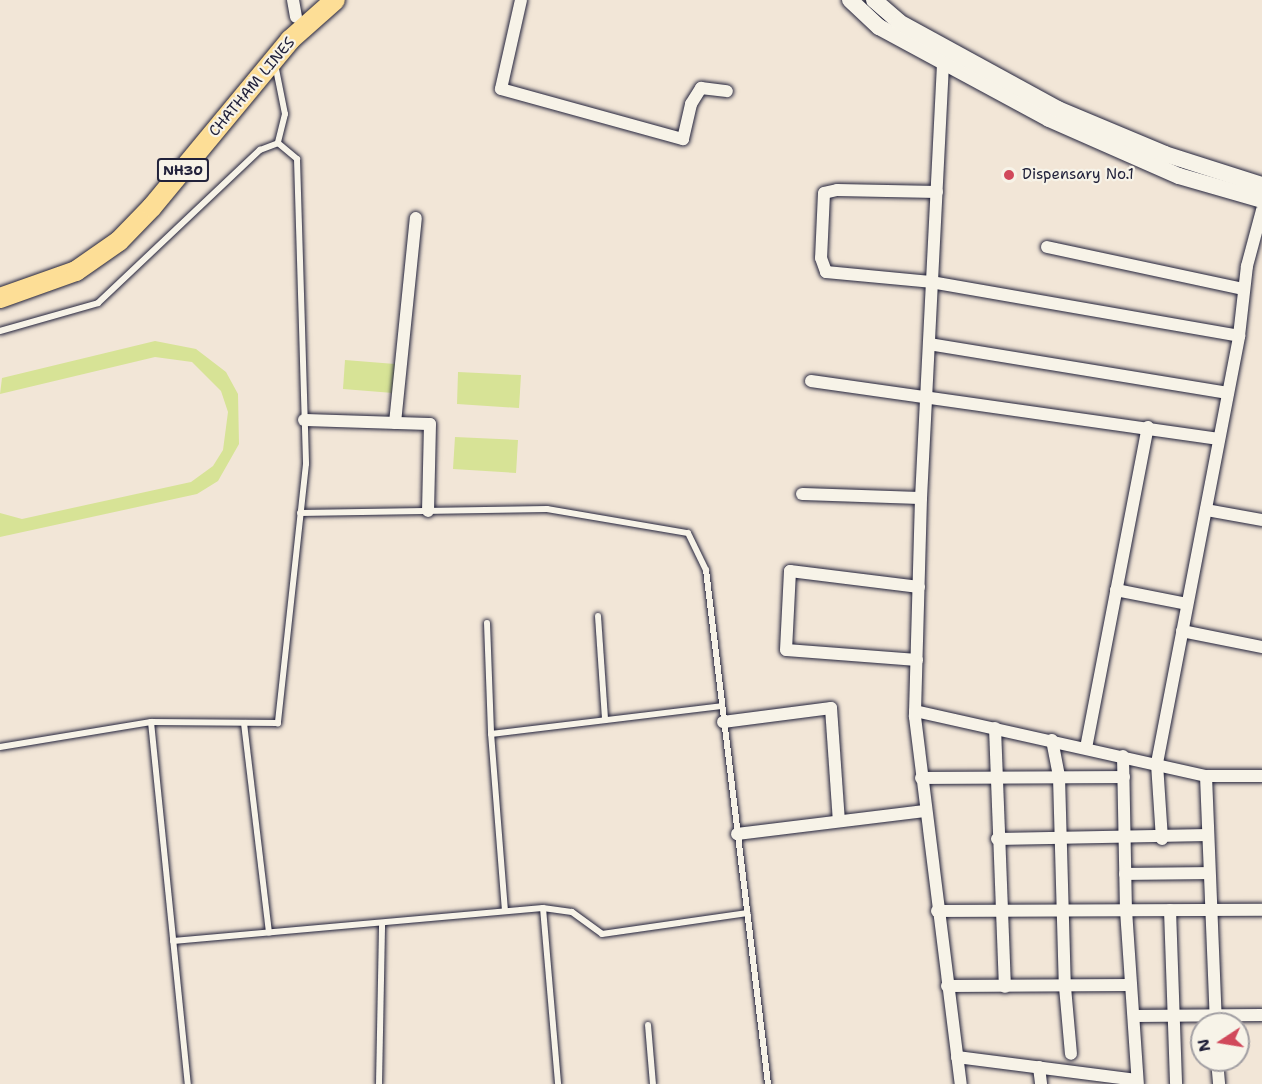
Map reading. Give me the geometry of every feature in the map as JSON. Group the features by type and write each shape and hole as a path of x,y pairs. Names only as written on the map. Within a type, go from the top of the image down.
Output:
{"highway":[{"name":"CHATHAM LINES","path":"0,286 69,262 116,229 294,9 316,0"},
{"name":"CHATHAM LINES","path":"0,298 76,271 119,241 152,207 308,21 335,0"}],"main road":[{"path":"850,0 879,27 943,64 1137,159 1262,200"},
{"path":"873,0 899,22 1058,109 1165,154 1262,185"}],"street":[{"path":"521,0 501,89 683,140 691,104 701,88 727,91"},
{"path":"943,64 921,498 915,711 937,911 961,1084"},
{"path":"937,192 837,190 824,193 821,258 826,272 932,282 1239,336"},
{"path":"1162,839 1157,764 1239,336 1243,289 1262,210"},
{"path":"395,423 417,218"},
{"path":"1047,247 1243,289"},
{"path":"928,344 1228,393"},
{"path":"811,381 1219,438"},
{"path":"304,420 430,424 428,511"},
{"path":"1086,748 1148,427"},
{"path":"802,494 921,498"},
{"path":"1206,510 1262,520"},
{"path":"917,660 786,650 790,571 919,587"},
{"path":"1116,590 1187,604"},
{"path":"1182,631 1262,647"},
{"path":"723,722 831,708 839,821"},
{"path":"915,711 1206,776 1262,776"},
{"path":"995,728 994,778 1005,987"},
{"path":"1052,740 1059,777 1065,987 1071,1054"},
{"path":"957,1057 1137,1082 1126,910 1123,756"},
{"path":"1206,776 1216,1012"},
{"path":"921,778 1124,777"},
{"path":"737,834 925,811"},
{"path":"997,839 1162,839 1208,835"},
{"path":"1125,874 1209,873"},
{"path":"1170,910 1176,1084"},
{"path":"937,911 1262,910"},
{"path":"947,986 1131,985"},
{"path":"1134,1016 1190,1018"},
{"path":"1039,1067 1041,1084"}],"lane":[{"path":"274,59 285,114 278,143"},
{"path":"0,331 98,303 260,150 278,143"},
{"path":"0,747 151,722 278,723 306,464 297,159 278,143"},
{"path":"300,513 547,509 687,533 706,570 768,1084"},
{"path":"598,616 605,720"},
{"path":"487,623 491,734 504,911"},
{"path":"491,734 721,706"},
{"path":"151,722 188,1084"},
{"path":"244,723 269,933"},
{"path":"173,941 543,908 572,912 602,934 747,913"},
{"path":"543,908 558,1084"},
{"path":"379,1084 382,924"},
{"path":"648,1025 653,1084"}],"green space":[{"path":"155,341 196,349 226,372 238,394 239,444 218,481 197,494 0,537 0,513 22,519 191,482 213,466 223,450 228,412 221,391 192,362 155,357 0,394 2,378"},
{"path":"345,360 395,364 393,393 343,389"},
{"path":"458,372 521,375 519,408 457,404"},
{"path":"455,437 518,440 516,473 453,469"}],"place":[{"name":"Dispensary No.1","path":"1009,175"}]}
